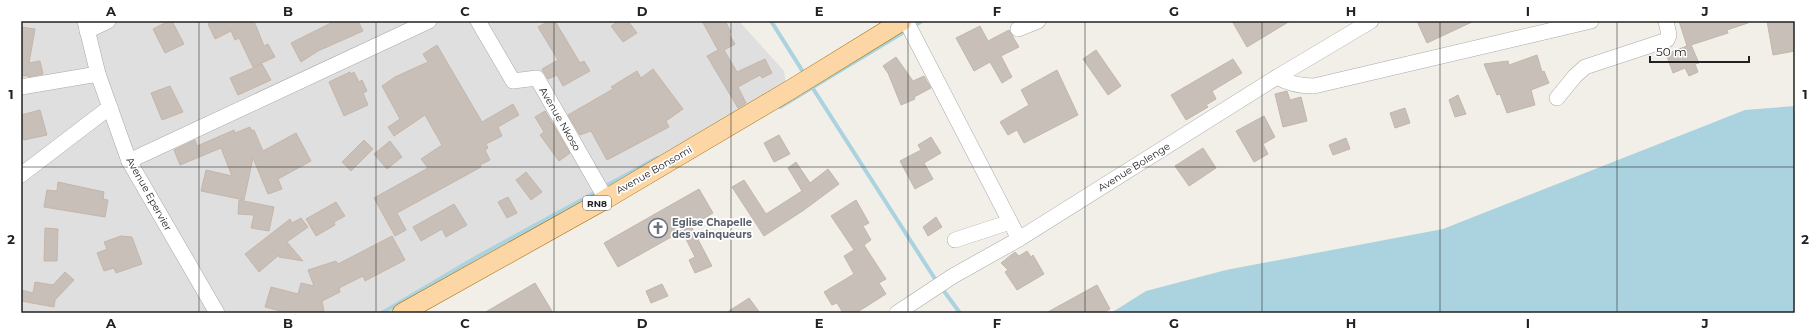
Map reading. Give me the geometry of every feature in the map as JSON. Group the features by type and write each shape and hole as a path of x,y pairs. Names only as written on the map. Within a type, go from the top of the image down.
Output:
{"main road":[{"name":"Avenue Bonsomi","path":"402,313 606,199 790,90 902,21"}],"street":[{"path":"86,26 108,21"},
{"path":"129,161 429,21"},
{"path":"906,21 1019,239"},
{"path":"1018,29 1038,21"},
{"name":"Avenue Bolenge","path":"897,313 953,276 1019,239 1277,77 1371,21"},
{"path":"1277,77 1299,86 1314,86 1591,21"},
{"path":"1557,98 1575,76 1585,67 1667,40 1669,35 1666,21"},
{"name":"Avenue Nkoso","path":"484,23 513,81 537,78 606,199"},
{"name":"Avenue Epervier","path":"86,26 98,74 129,161 217,313"},
{"path":"21,87 98,74"},
{"path":"21,175 110,107"},
{"path":"955,240 1010,222"}],"shaded area":[{"path":"21,21 739,21 784,71 786,85 388,313 21,313"}],"water":[{"path":"1795,106 1795,313 1111,313 1146,291 1226,270 1443,229 1745,110"}],"building":[{"path":"172,21 184,44 165,53 153,29"},
{"path":"216,21 254,21 264,46 268,44 275,57 253,67 239,38 235,40 231,31 215,39 208,24"},
{"path":"335,21 358,21 363,31 318,51 301,62 291,43"},
{"path":"549,21 555,21 580,63 584,61 590,71 563,86 557,75 548,79 542,69 558,60 538,27"},
{"path":"619,21 628,21 637,33 623,42 611,26"},
{"path":"702,21 725,21 731,32 729,34 735,44 724,50 737,72 765,59 772,73 762,78 760,75 738,87 746,103 738,108 707,56 718,50"},
{"path":"1232,21 1290,21 1247,47"},
{"path":"1417,21 1474,21 1427,43"},
{"path":"1679,21 1747,21 1748,23 1727,30 1728,33 1691,45 1699,63 1695,64 1698,72 1689,76 1685,68 1673,73 1666,54 1687,46"},
{"path":"1767,21 1795,21 1795,51 1773,55"},
{"path":"980,26 988,41 1009,30 1019,47 1001,56 1012,77 1002,83 990,62 974,71 956,38"},
{"path":"21,27 35,29 29,63 40,61 43,74 28,77 27,73 26,76 21,76"},
{"path":"437,45 482,122 513,104 519,115 498,127 502,136 486,144 488,148 485,150 490,160 480,165 481,167 397,213 406,230 395,236 374,198 428,168 421,159 442,145 425,115 394,136 388,127 400,119 382,86 395,77 428,62 423,54"},
{"path":"1096,50 1121,86 1108,95 1083,59"},
{"path":"1537,55 1542,72 1544,71 1549,83 1531,90 1535,105 1507,113 1500,94 1497,95 1484,64 1508,61 1509,65"},
{"path":"896,57 913,81 924,76 931,88 914,97 915,99 901,105 888,73 883,66"},
{"path":"1233,59 1242,73 1212,91 1216,99 1206,105 1208,107 1186,120 1171,95"},
{"path":"262,64 271,80 238,95 230,78"},
{"path":"653,69 683,109 666,121 669,127 607,160 591,131 580,135 568,115 613,89 611,87 637,71 641,78"},
{"path":"1057,70 1078,115 1024,143 1017,130 1008,135 1000,122 1029,105 1021,90"},
{"path":"350,72 351,74 354,72 359,82 362,80 367,91 363,93 368,105 344,116 329,82"},
{"path":"170,86 183,112 162,120 151,93"},
{"path":"1287,91 1290,100 1301,97 1307,121 1283,127 1275,94"},
{"path":"1458,95 1466,114 1455,117 1449,100"},
{"path":"1405,108 1410,123 1395,128 1390,113"},
{"path":"40,110 47,135 24,140 21,130 21,115"},
{"path":"545,111 570,153 559,161 540,135 544,132 535,117"},
{"path":"1264,116 1275,137 1263,144 1268,154 1254,162 1236,131"},
{"path":"250,127 252,131 254,130 263,151 296,133 311,161 278,179 282,189 268,194 253,158 244,200 201,191 206,170 232,176 221,148 180,165 174,150 195,140 197,146 234,130 235,133"},
{"path":"779,135 790,154 774,162 764,143"},
{"path":"931,137 941,153 924,163 933,179 915,189 900,161 921,150 918,145"},
{"path":"1346,138 1350,149 1333,155 1329,145"},
{"path":"364,140 373,149 351,171 342,162"},
{"path":"390,141 402,157 387,169 374,154"},
{"path":"1203,148 1216,168 1189,186 1175,166"},
{"path":"796,162 810,183 828,169 839,184 804,210 764,236 732,187 744,180 766,214 802,191 788,168"},
{"path":"526,172 542,192 531,200 516,180"},
{"path":"58,182 104,192 103,199 108,200 105,217 44,207 47,190 57,191"},
{"name":"Eglise Chapelle des vainqueurs","path":"699,189 713,213 691,226 712,266 695,273 689,260 695,257 682,231 618,267 604,243"},
{"path":"508,197 517,213 507,218 498,202"},
{"path":"239,200 274,207 269,231 251,228 254,215 238,214"},
{"path":"856,200 869,223 863,226 871,240 864,245 886,279 879,283 886,294 856,313 843,313 837,303 832,305 824,292 854,274 844,256 854,250 831,216"},
{"path":"336,202 345,216 334,222 335,225 316,236 306,219"},
{"path":"454,204 467,225 446,237 442,229 421,241 413,227"},
{"path":"936,217 942,227 928,236 923,227"},
{"path":"301,218 308,227 287,242 303,261 279,257 279,255 259,272 245,254 290,219 292,223"},
{"path":"45,228 58,229 57,261 44,261"},
{"path":"121,236 132,237 142,264 116,273 114,268 104,271 97,253 107,249 104,242"},
{"path":"392,236 405,260 365,281 363,276 339,288 340,292 322,301 324,311 315,313 288,313 265,307 271,287 298,294 301,283 314,286 308,270 336,261 338,264"},
{"path":"1027,251 1031,257 1033,255 1044,274 1017,290 1005,272 1008,270 1001,263 1015,252 1019,256"},
{"path":"65,272 74,280 55,300 54,307 21,301 21,290 33,293 35,282 53,285"},
{"path":"535,283 553,313 484,313"},
{"path":"662,284 668,296 651,303 646,291"},
{"path":"1097,285 1110,309 1102,313 1046,313"},
{"path":"749,298 760,313 726,313"}],"waterway":[{"path":"771,21 805,75"},
{"path":"780,107 922,21"},
{"path":"812,87 937,282"},
{"path":"604,187 657,158"},
{"path":"382,313 477,257 598,191"},
{"path":"941,287 960,313"}],"place":[{"name":"Eglise Chapelle des vainqueurs","path":"658,228"}]}
